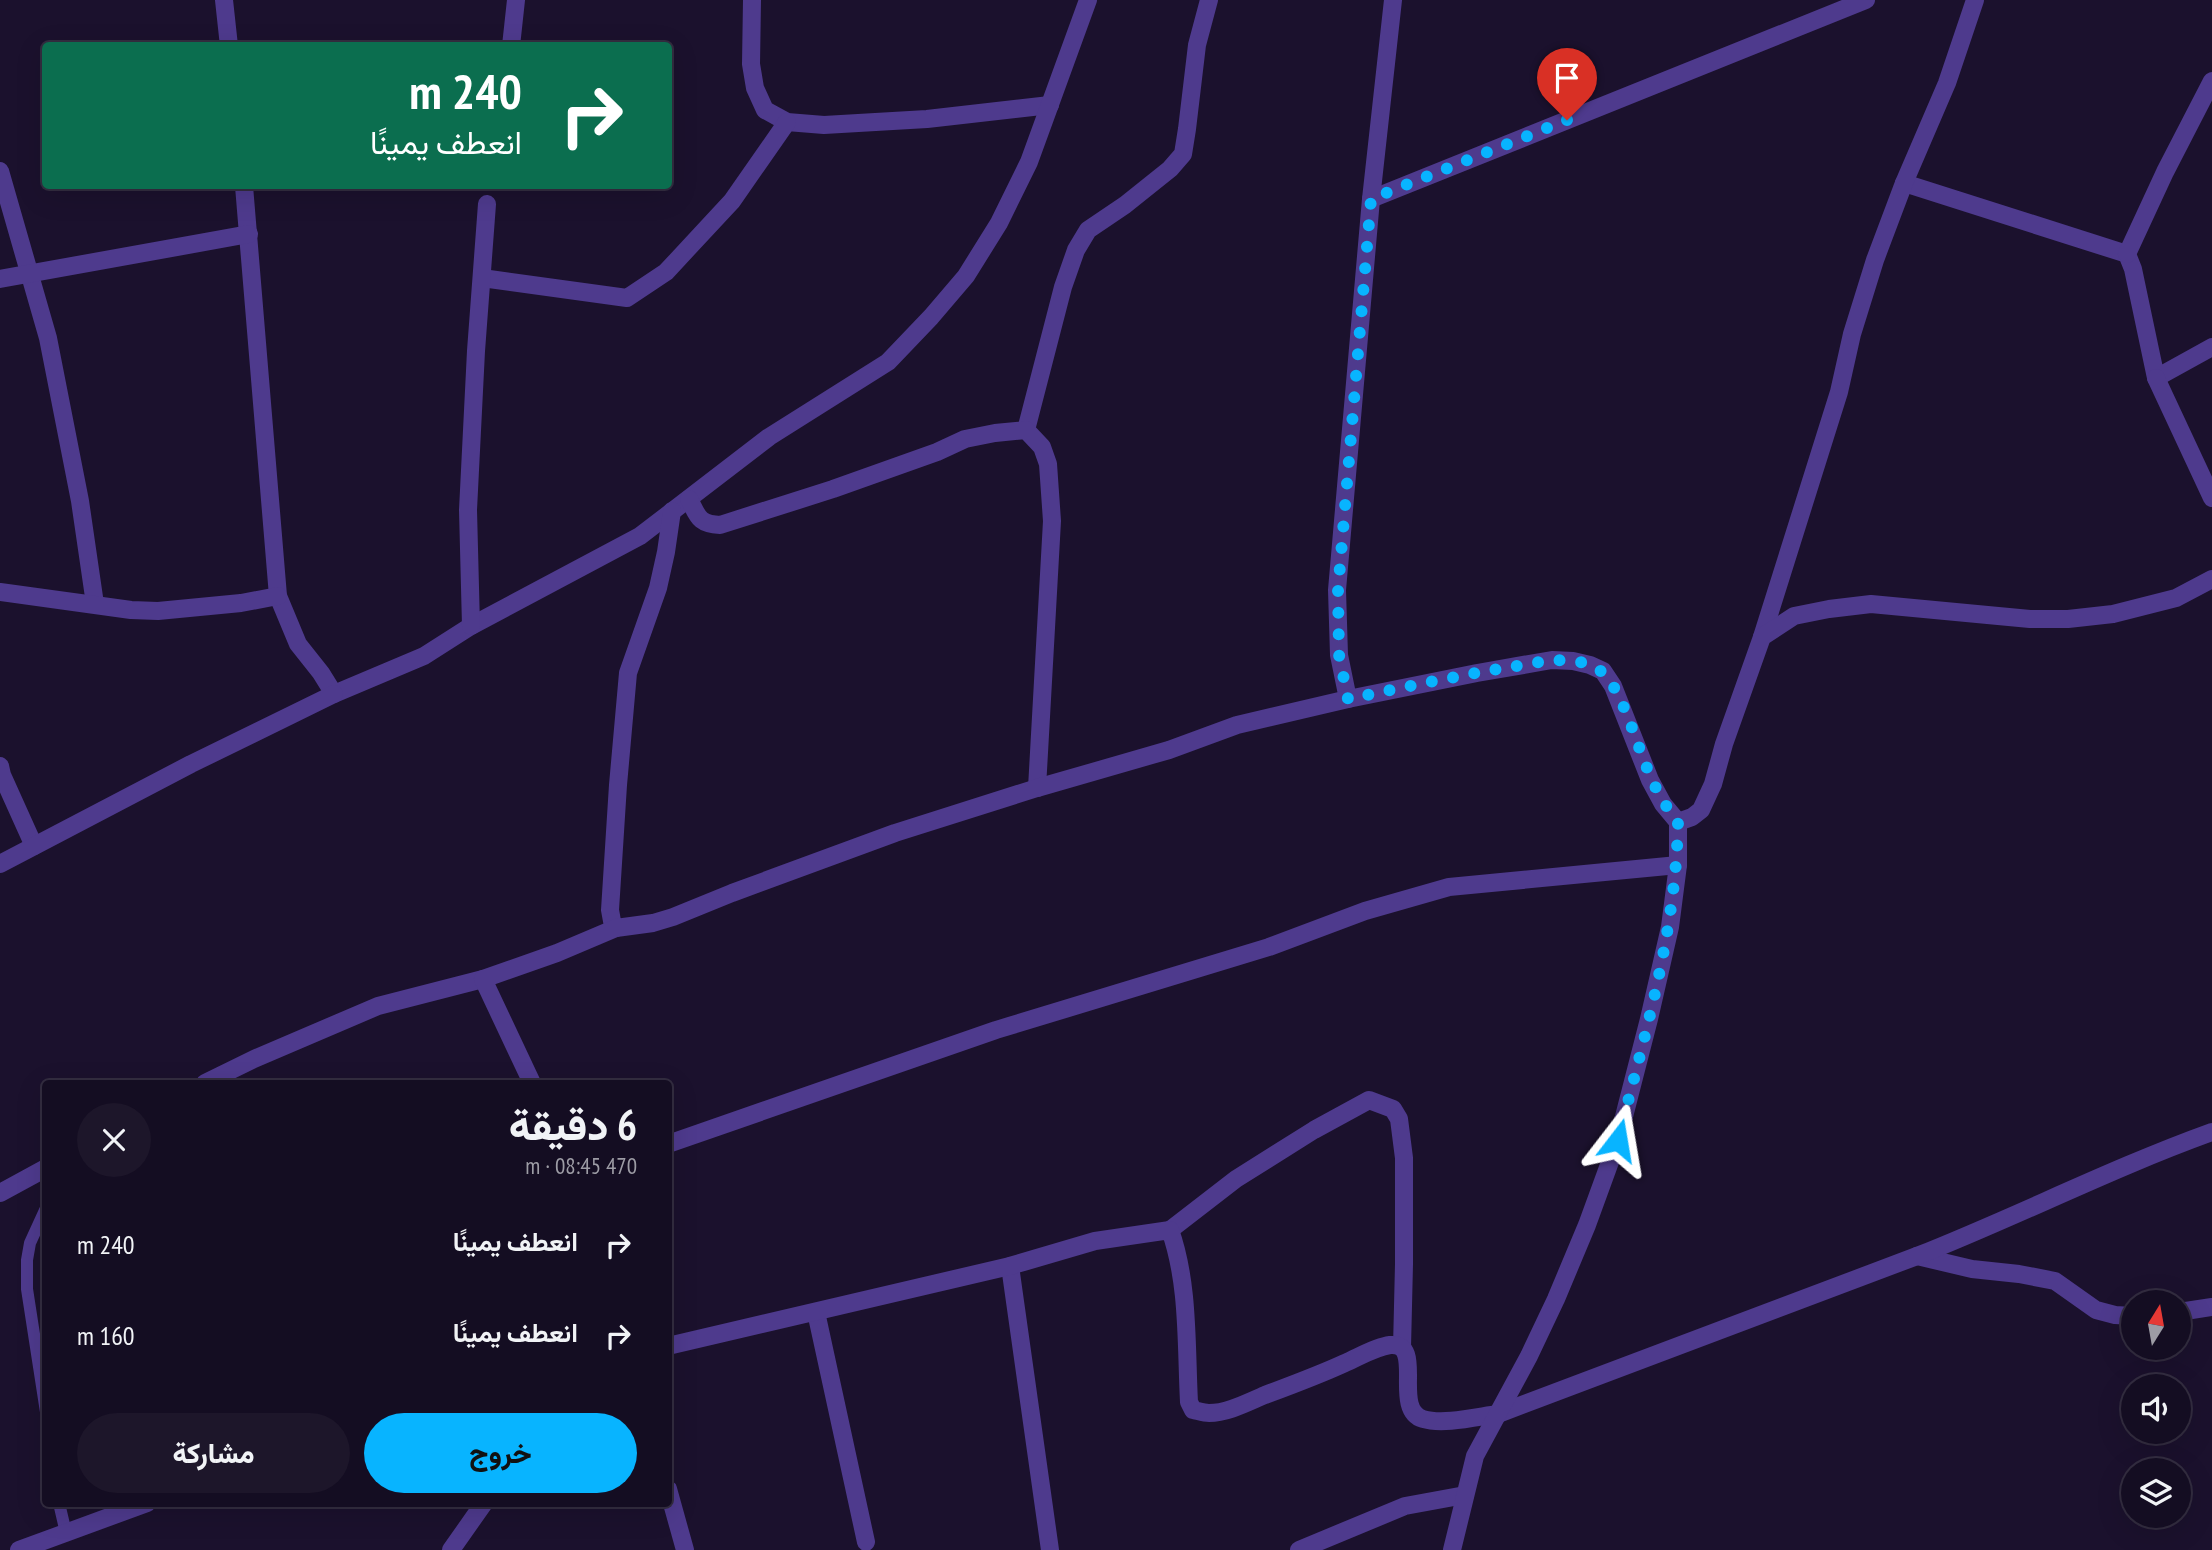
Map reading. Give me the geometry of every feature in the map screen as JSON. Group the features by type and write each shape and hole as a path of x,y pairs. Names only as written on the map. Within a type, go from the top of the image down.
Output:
{"street":[{"path":"224,0 229,42"},
{"path":"511,42 516,0"},
{"path":"752,0 751,64 754,88 765,110 787,122 824,125 876,122 1050,105"},
{"path":"0,864 191,764 334,694 424,656 471,626 640,536 769,437 888,362 967,275 999,223 1029,162 1088,0"},
{"path":"1026,430 1063,287 1076,250 1088,230 1125,205 1170,169 1182,155 1197,45 1209,0"},
{"path":"1348,699 1339,655 1338,590 1371,199 1394,0"},
{"path":"1371,199 1866,0"},
{"path":"1678,822 1701,810 1713,784 1839,392 1852,334 1875,260 1904,183 1947,83 1975,0"},
{"path":"2212,81 2127,254 2133,269 2156,378 2212,498"},
{"path":"482,278 627,298 666,272 732,201 787,122"},
{"path":"0,171 48,338 80,501 95,604"},
{"path":"1904,183 2127,254"},
{"path":"244,189 278,596 298,644 334,694"},
{"path":"471,626 468,510 487,204"},
{"path":"0,279 249,234"},
{"path":"2156,378 2212,347"},
{"path":"689,499 700,520 707,525 720,525 833,489 937,452 965,439 1026,430"},
{"path":"1026,430 1042,447 1048,464 1052,521 1037,788"},
{"path":"616,928 610,910 628,673 658,588 672,511"},
{"path":"1762,637 1794,616 1871,604 2030,619 2068,619 2113,614 2176,598 2212,579"},
{"path":"0,592 131,610 158,611 241,603 278,596"},
{"path":"211,1080 378,1006 483,979 557,953 616,928 673,918 732,893 895,833 1169,750 1237,725 1348,699 1552,660 1590,665 1603,671 1613,686 1650,780 1663,804 1678,822 1678,865 1670,927 1618,1140 1556,1299 1529,1356 1475,1456 1452,1550"},
{"path":"0,765 34,846"},
{"path":"672,1143 996,1030 1269,947 1365,911 1449,887 1678,865"},
{"path":"483,979 532,1080"},
{"path":"672,1345 1010,1266 1095,1241 1170,1230 1236,1179 1368,1100 1393,1109 1399,1119 1404,1158 1402,1348 1407,1357 1407,1396 1412,1411 1420,1418 1437,1421 1498,1414 1978,1232 2212,1132"},
{"path":"0,1193 42,1170"},
{"path":"1170,1230 1183,1288 1189,1402 1193,1410 1209,1413 1233,1408 1377,1349 1393,1345 1402,1348"},
{"path":"1917,1256 1972,1269 2019,1274 2055,1282 2096,1310 2121,1315"},
{"path":"1010,1266 1050,1550"},
{"path":"2191,1310 2212,1307"},
{"path":"816,1311 866,1542"},
{"path":"1298,1550 1405,1506 1465,1495"},
{"path":"672,1503 685,1550"},
{"path":"19,1550 136,1507"},
{"path":"451,1550 481,1507"}],"lane":[{"path":"42,1217 30,1243 27,1260 27,1289 42,1386"},
{"path":"60,1507 66,1533"}],"route":[{"path":"1567,120 1371,199 1338,590 1339,655 1348,699 1552,660 1590,665 1603,671 1613,686 1650,780 1663,804 1678,822 1678,865 1670,927 1618,1140"}]}
